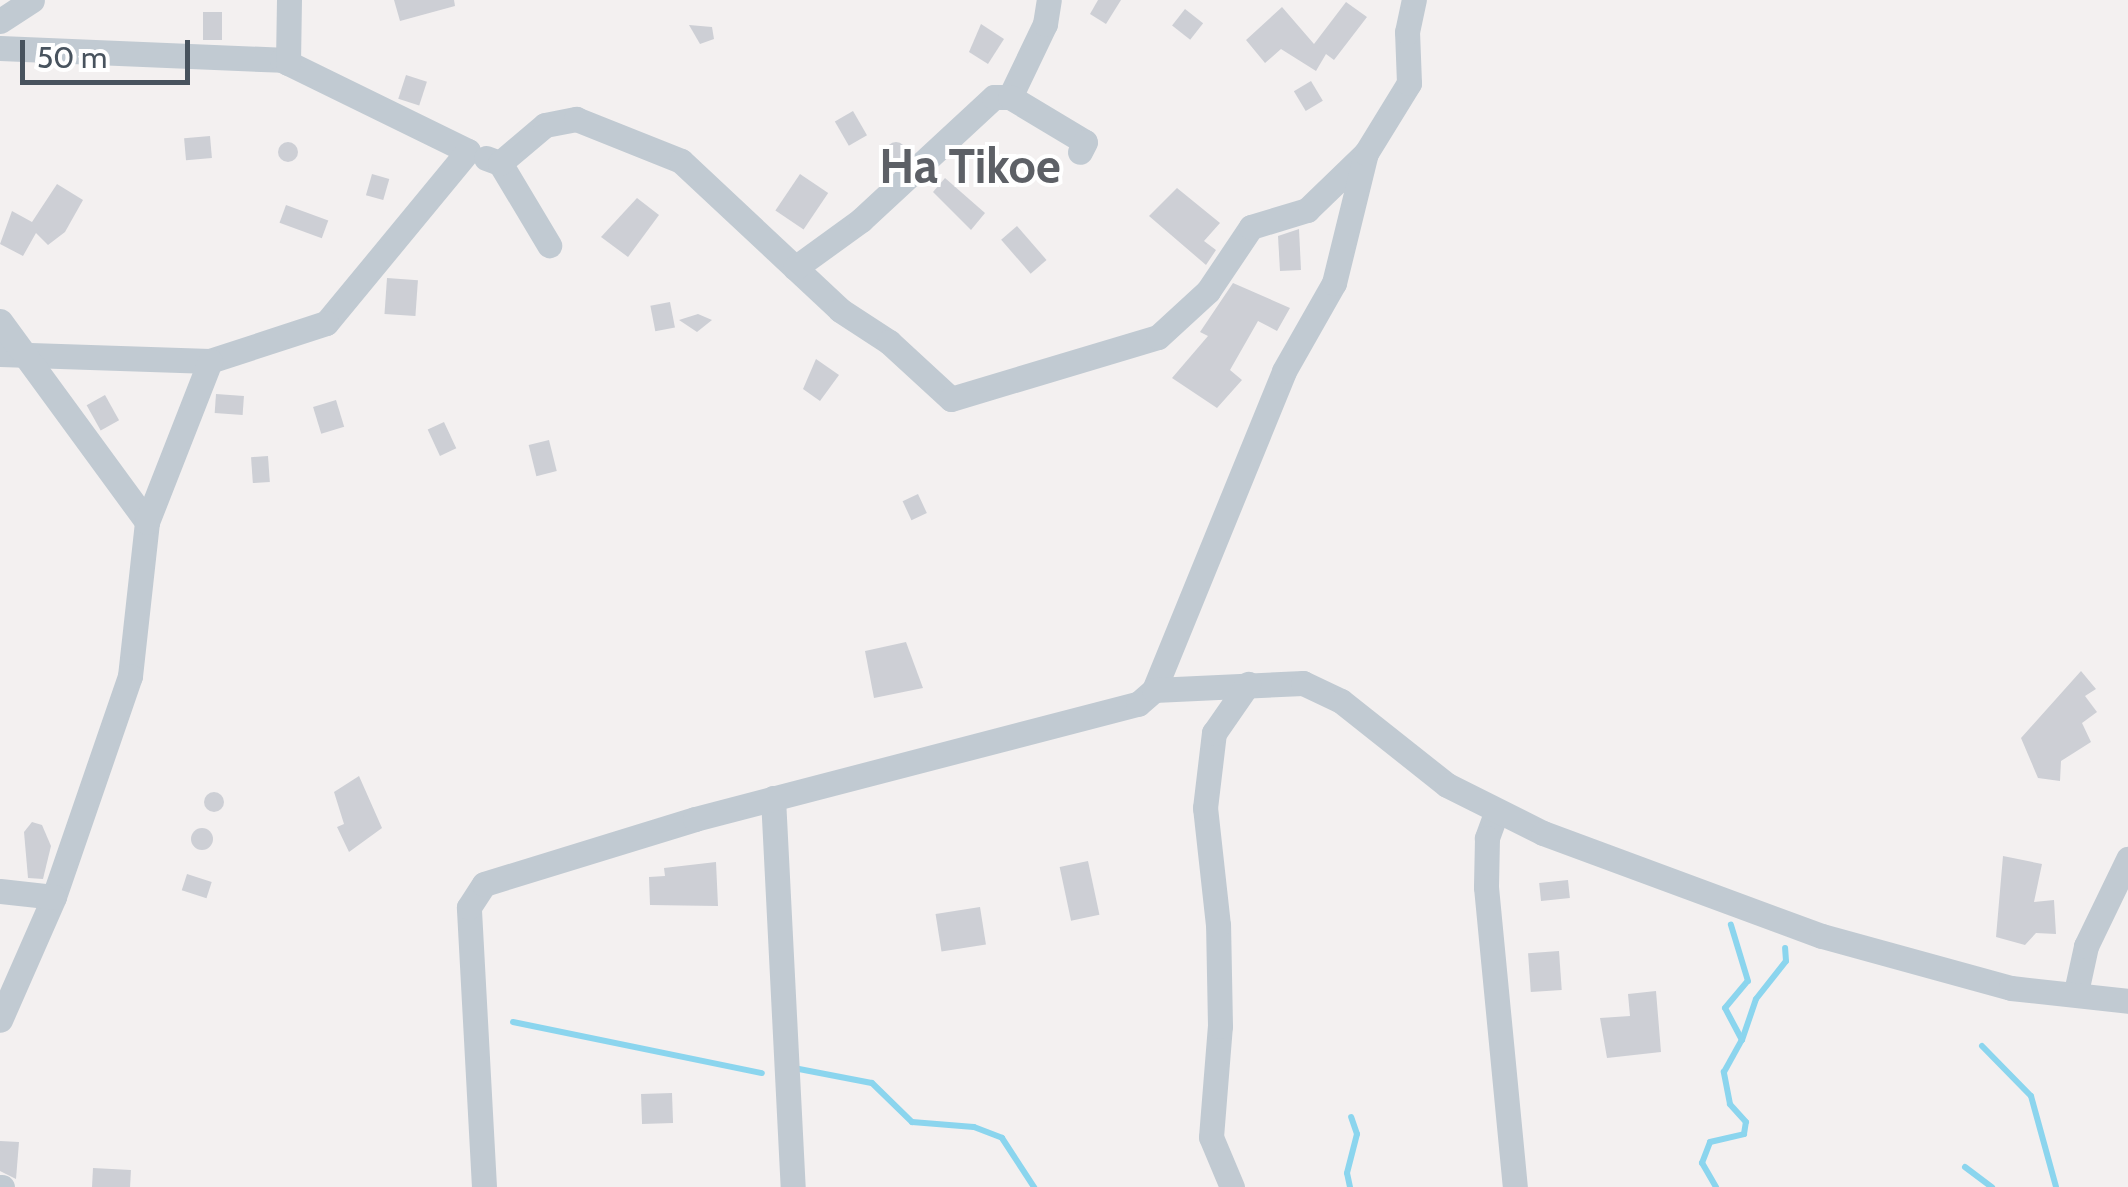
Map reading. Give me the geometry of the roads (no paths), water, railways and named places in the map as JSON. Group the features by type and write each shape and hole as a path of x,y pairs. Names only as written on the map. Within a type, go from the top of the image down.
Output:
{"street":[{"path":"0,21 32,0"},
{"path":"288,63 289,0"},
{"path":"795,268 861,220 1002,97 1045,24 1049,0"},
{"path":"500,163 546,125 576,120 681,162 795,268 951,400 1158,336 1208,291 1251,227 1307,210 1366,154 1409,83 1407,32 1414,0"},
{"path":"0,48 288,63 500,163 549,245"},
{"path":"1002,97 1085,142 1080,152"},
{"path":"12,352 210,360 326,323 468,151"},
{"path":"484,1187 469,907 484,884 774,798 1138,704 1154,690 1284,371 1334,283 1366,154"},
{"path":"0,320 12,352 147,522"},
{"path":"0,1020 54,897 130,676 147,522 210,360"},
{"path":"1154,690 1303,683 1342,702 1447,785 1496,813 1822,936 2011,988 2076,992 2128,1001"},
{"path":"1232,1187 1212,1137 1218,958 1205,808 1214,734 1248,684"},
{"path":"774,798 792,1187"},
{"path":"1496,813 1486,838 1486,887 1515,1187"},
{"path":"2076,992 2086,946 2128,859"},
{"path":"0,891 54,897"}],"waterway":[{"path":"1716,1187 1702,1163 1710,1142 1744,1134 1746,1122 1730,1104 1724,1072 1742,1040 1725,1008 1748,981 1731,925"},
{"path":"1742,1040 1756,999 1786,961 1785,948"},
{"path":"513,1022 762,1073"},
{"path":"1982,1046 2031,1096 2056,1187"},
{"path":"799,1069 872,1083 912,1122 974,1127 1002,1138 1034,1187"},
{"path":"1350,1187 1347,1173 1357,1134 1351,1117"},
{"path":"1965,1167 1992,1187"}],"district":[{"name":"Ha Tikoe","path":"970,167"}]}
